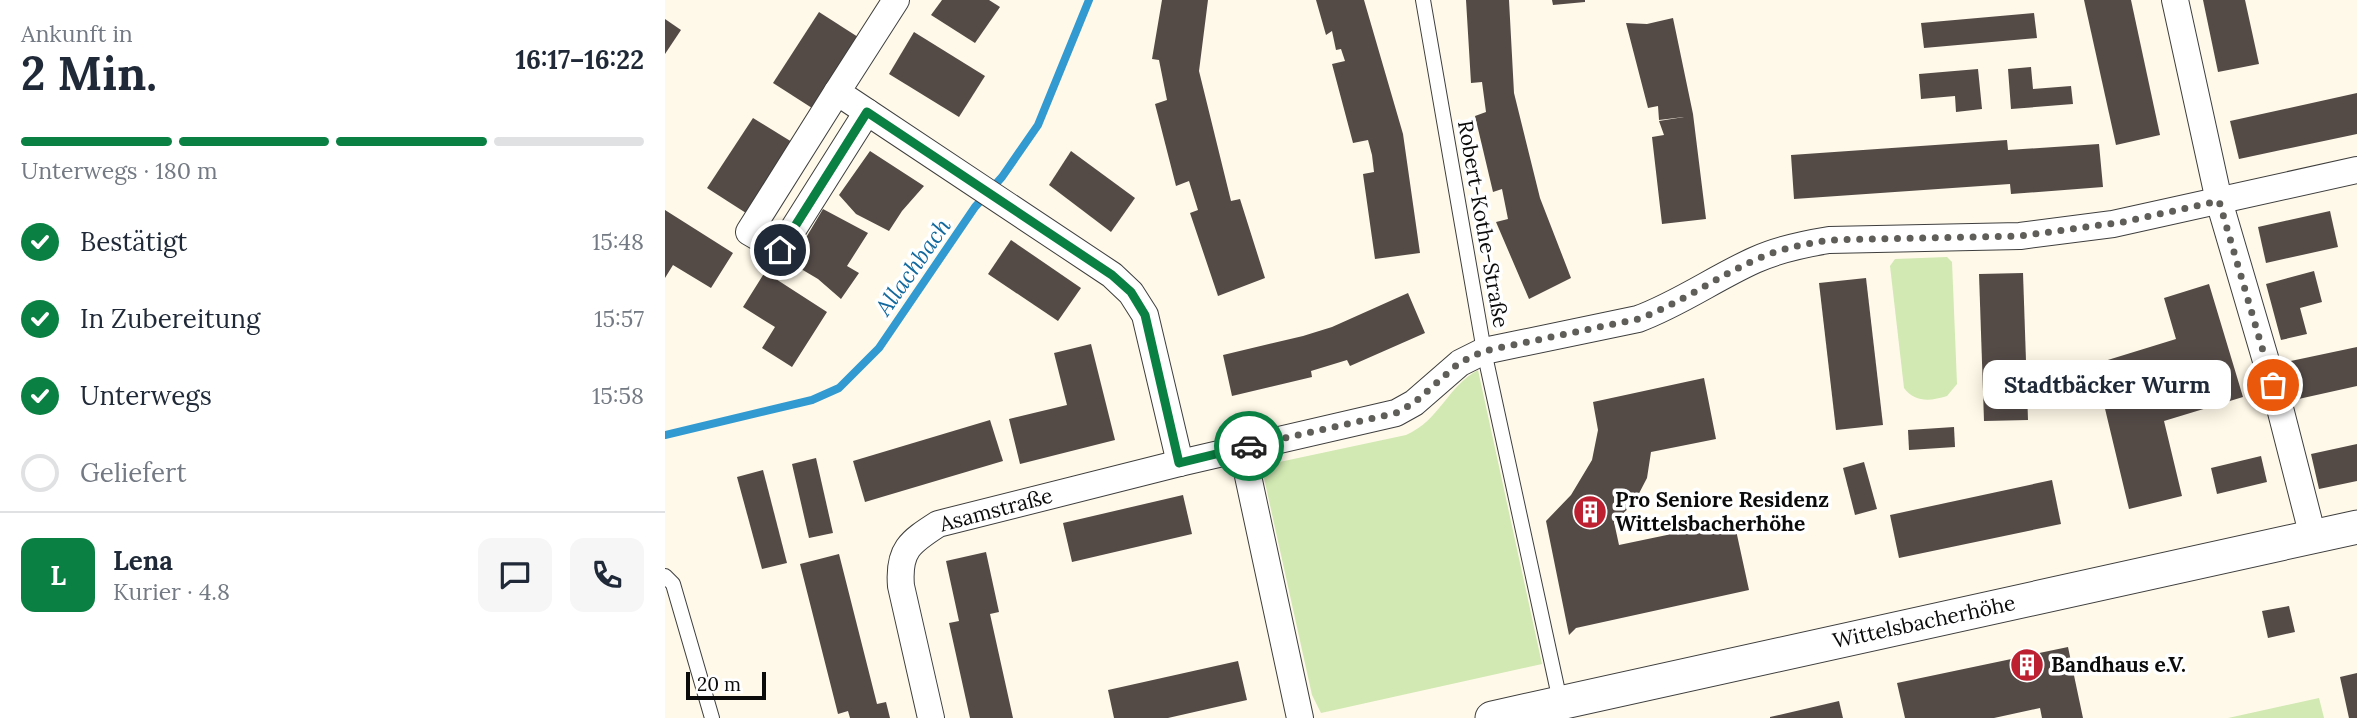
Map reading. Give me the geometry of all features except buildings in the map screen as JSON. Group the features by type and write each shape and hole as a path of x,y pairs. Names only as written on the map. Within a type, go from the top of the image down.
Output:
{"street":[{"path":"867,112 780,250 749,232 896,0"},
{"path":"2175,0 2219,201 2281,412 2313,537"},
{"path":"837,92 1112,275 1131,292 1145,315 1179,463"},
{"name":"Asamstraße","path":"931,718 899,568 904,551 914,539 938,524 1179,463 1396,413 1414,403 1459,363 1484,351 1638,319 1658,312 1755,260 1804,244 1829,240 2020,236 2123,222 2357,170"},
{"path":"785,174 816,194"},
{"path":"1241,448 1300,718"},
{"name":"Wittelsbacherhöhe","path":"1497,718 1560,701 2357,527"}],"lane":[{"name":"Robert-Kothe-Straße","path":"1423,0 1484,351 1560,701"},
{"path":"665,576 673,584 712,718"}],"green space":[{"path":"1947,257 1952,262 1957,384 1947,396 1924,400 1908,393 1904,388 1890,266 1895,259"},
{"path":"1478,370 1542,664 1321,713 1312,695 1262,469 1270,464 1406,435 1427,421 1458,385"},
{"path":"2319,698 2324,718 2228,718"}],"waterway":[{"name":"Allachbach","path":"665,435 812,400 839,388 879,348 975,207 1002,177 1038,125 1089,0"}],"way so far":[{"path":"1249,446 1396,413 1414,403 1459,363 1484,351 1638,319 1658,312 1755,260 1804,244 1829,240 2020,236 2123,222 2219,201 2273,385"}],"place":[{"name":"Stadtbäcker Wurm","path":"2273,385"},
{"name":"Pro Seniore Residenz Wittelsbacherhöhe","path":"1590,512"},
{"name":"Bandhaus e.V.","path":"2027,665"}],"route":[{"path":"780,250 867,112 1112,275 1131,292 1145,315 1179,463 1249,446"}]}
